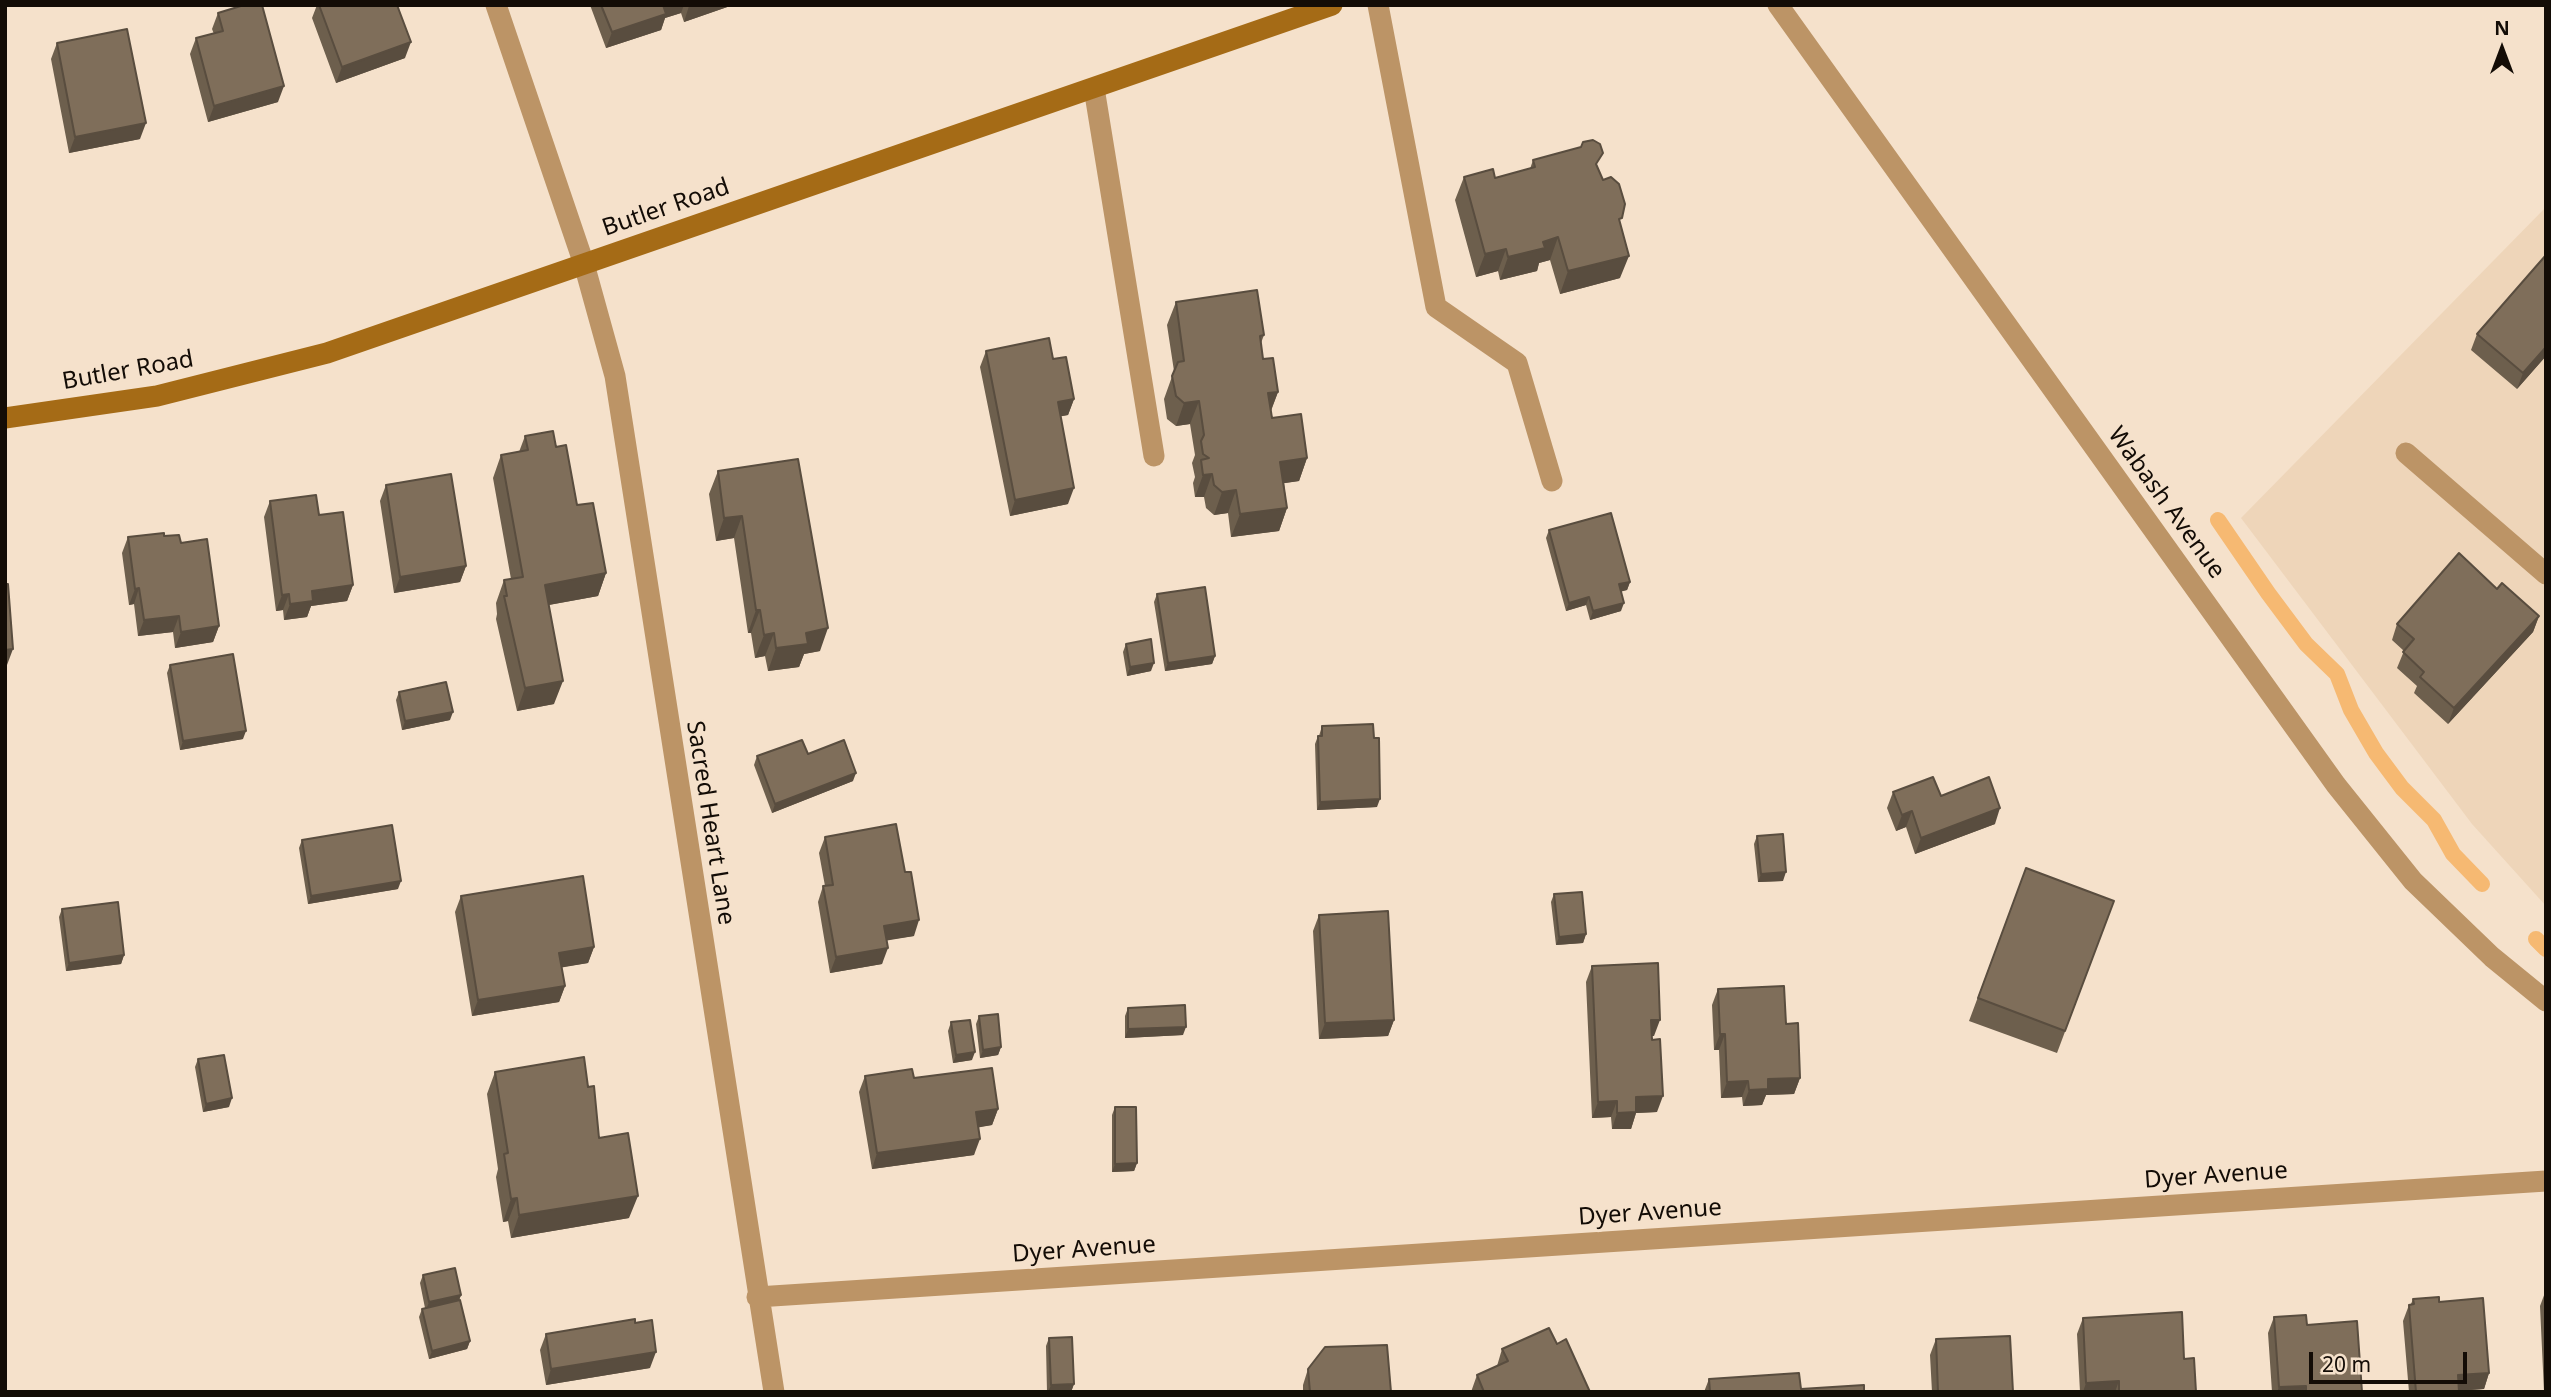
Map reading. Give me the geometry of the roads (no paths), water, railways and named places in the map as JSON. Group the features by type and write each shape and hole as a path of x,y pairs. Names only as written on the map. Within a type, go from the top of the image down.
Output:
{"main road":[{"name":"Butler Road","path":"5,418 157,396 327,354 1332,5"}],"street":[{"name":"Sacred Heart Lane","path":"496,5 584,264 615,376 757,1297 774,1392"},
{"path":"1378,5 1436,307 1517,363 1552,481"},
{"name":"Wabash Avenue","path":"1778,5 2336,785 2413,881 2492,957 2546,1002"},
{"path":"1094,88 1154,456"},
{"path":"2406,453 2546,574"},
{"name":"Dyer Avenue","path":"757,1297 2546,1181"}],"waterway":[{"path":"2218,520 2306,644 2337,674 2351,710 2376,753 2402,788 2434,820 2453,854 2482,884"},
{"path":"2536,939 2546,949"}]}
